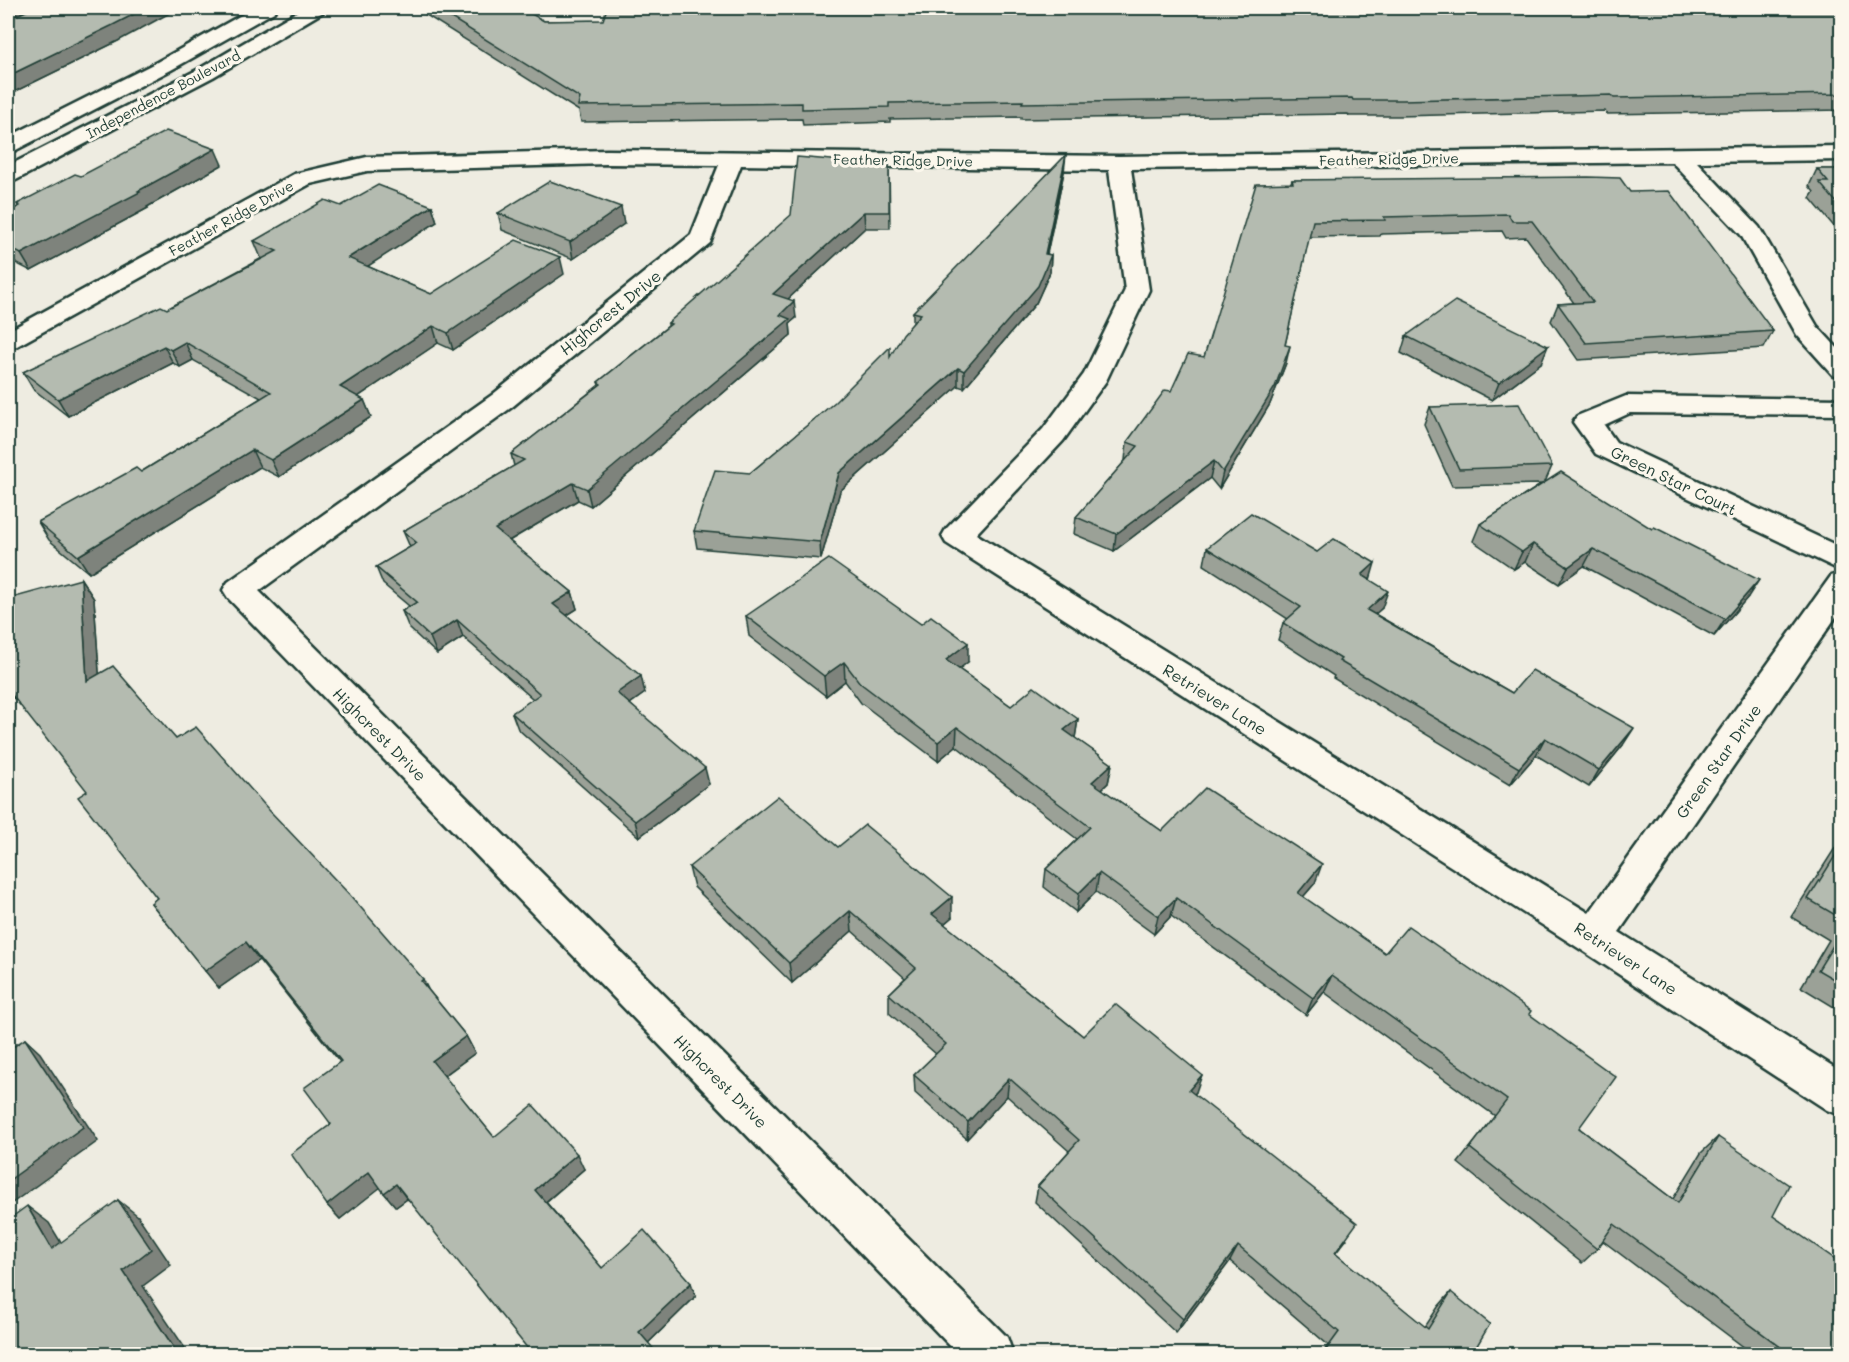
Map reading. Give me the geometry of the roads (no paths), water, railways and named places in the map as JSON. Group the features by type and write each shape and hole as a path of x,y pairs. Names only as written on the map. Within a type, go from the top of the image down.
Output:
{"street":[{"name":"Independence Boulevard","path":"8,145 164,66 267,8"},
{"name":"Independence Boulevard","path":"8,175 206,73 316,8"},
{"name":"Feather Ridge Drive","path":"8,341 302,179 367,164 607,157 1119,163 1842,153"},
{"path":"8,155 30,164"},
{"path":"1679,156 1751,232 1806,330 1842,369"},
{"name":"Highcrest Drive","path":"733,158 702,238 502,401 239,590 990,1354"},
{"name":"Retriever Lane","path":"1119,163 1137,290 1096,375 1053,435 957,536 1842,1096"},
{"name":"Green Star Court","path":"1842,406 1626,404 1587,422 1606,448 1842,561"},
{"name":"Green Star Drive","path":"1594,937 1842,584"}]}
